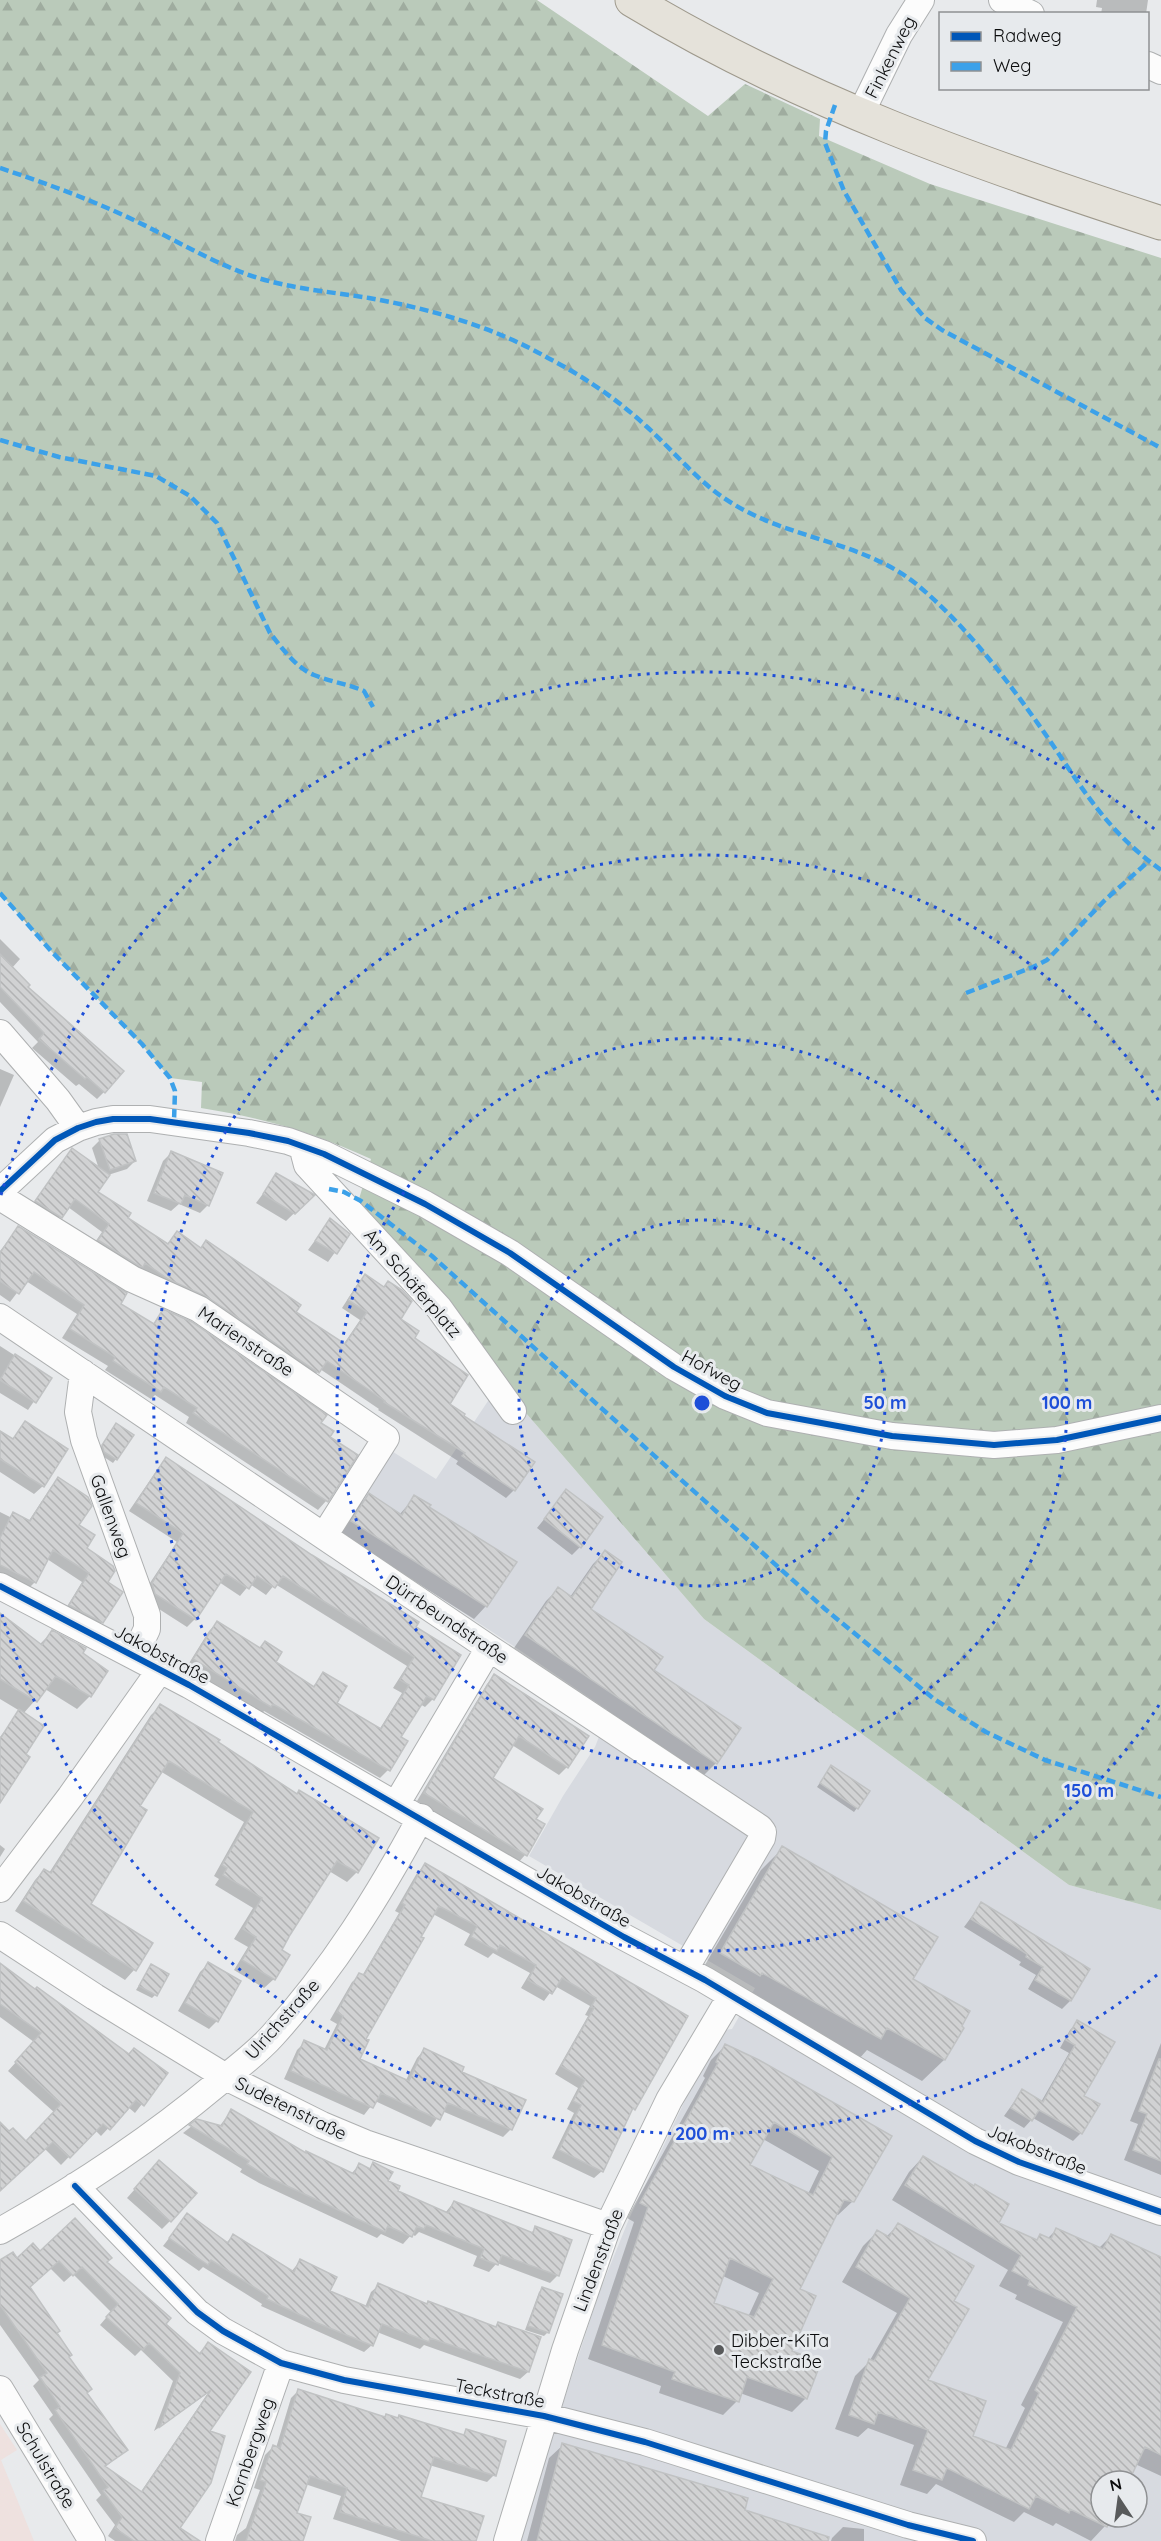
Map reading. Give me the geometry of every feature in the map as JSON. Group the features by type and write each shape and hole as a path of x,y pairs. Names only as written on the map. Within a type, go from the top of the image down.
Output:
{"main road":[{"path":"632,0 726,52 860,115 1034,181 1161,223"}],"street":[{"name":"Finkenweg","path":"860,115 898,35 921,0"},
{"path":"1002,0 1027,12"},
{"path":"0,1033 58,1100 78,1128"},
{"path":"0,1191 43,1149 78,1128 113,1119 150,1119 249,1133 302,1146"},
{"name":"Am Schäferplatz","path":"302,1146 305,1162 439,1308 513,1411"},
{"name":"Hofweg","path":"302,1146 366,1173 481,1235 674,1367 725,1396 767,1413 892,1436 994,1445 1057,1440 1161,1418"},
{"name":"Marienstraße","path":"0,1197 132,1279 199,1309 386,1438 324,1536"},
{"name":"Dürrbeundstraße","path":"0,1317 763,1832 762,1838 685,1969"},
{"name":"Gallenweg","path":"83,1373 78,1401 81,1432 147,1615 147,1629 134,1656"},
{"name":"Jakobstraße","path":"0,1586 160,1670 397,1803 624,1937 685,1969 975,2141 1019,2162 1161,2212"},
{"path":"397,1803 489,1648"},
{"path":"0,1889 70,1797 160,1670"},
{"name":"Ulrichstraße","path":"0,2231 75,2186 156,2132 226,2077 273,2036 330,1966 375,1901 421,1817"},
{"name":"Sudetenstraße","path":"0,1935 95,1997 226,2077 365,2144 608,2226"},
{"name":"Lindenstraße","path":"507,2541 544,2416 608,2226 665,2108 730,1996"},
{"name":"Teckstraße","path":"75,2186 197,2312 223,2331 281,2362 344,2380 544,2416 645,2442 908,2525 973,2541"},
{"name":"Kornbergweg","path":"219,2541 281,2362"},
{"name":"Schulstraße","path":"0,2389 92,2541"}],"shaded area":[{"path":"500,1383 704,1619 1069,1885 1161,1910 1161,2541 518,2541 599,2293 629,2219 715,2037 724,2030 732,2029 755,1988 529,1856 563,1796 595,1747 609,1711 336,1529 390,1450 436,1479"},
{"path":"0,2424 17,2450 1,2460 34,2541 0,2541"}],"green space":[{"path":"0,0 537,0 708,116 745,84 820,119 819,136 930,184 1161,258 1161,1910 1069,1885 704,1619 500,1383 356,1209 371,1159 288,1127 201,1108 202,1082 170,1078 0,893"}],"building":[{"path":"0,954 30,985 28,987 124,1071 105,1093 87,1077 85,1079 39,1039 44,1033 0,987"},
{"path":"114,1134 127,1134 136,1161 110,1170 99,1139"},
{"path":"72,1148 110,1175 98,1192 131,1213 128,1218 168,1244 177,1231 201,1248 206,1240 301,1305 296,1312 345,1344 367,1312 348,1300 365,1274 384,1287 388,1281 402,1290 412,1301 401,1319 419,1331 415,1338 468,1375 450,1404 465,1414 464,1416 535,1462 515,1491 462,1456 465,1453 384,1402 327,1361 319,1373 207,1297 168,1279 145,1263 143,1267 139,1266 98,1240 109,1224 75,1199 62,1218 35,1201"},
{"path":"171,1151 223,1173 209,1206 185,1195 181,1204 154,1193"},
{"path":"276,1173 315,1195 295,1214 263,1194"},
{"path":"330,1218 350,1234 337,1254 315,1241"},
{"path":"18,1226 127,1293 121,1304 154,1324 163,1309 192,1322 327,1415 321,1423 334,1431 330,1437 358,1455 328,1502 193,1413 197,1408 164,1387 161,1392 113,1361 115,1357 70,1329 84,1305 34,1272 19,1294 0,1281 0,1253"},
{"path":"15,1354 52,1378 36,1403 0,1380"},
{"path":"25,1421 68,1449 44,1487 0,1459 0,1431 13,1439"},
{"path":"116,1423 134,1435 117,1460 104,1452 102,1445"},
{"path":"166,1457 312,1555 419,1622 416,1627 461,1655 434,1700 427,1696 401,1737 408,1741 390,1771 273,1704 271,1707 193,1659 217,1621 260,1648 265,1641 282,1652 276,1662 314,1687 323,1672 347,1686 337,1703 381,1729 409,1685 400,1680 414,1657 283,1576 275,1588 257,1576 249,1589 226,1574 196,1620 155,1594 152,1583 183,1533 136,1503"},
{"path":"58,1477 88,1497 92,1506 79,1525 95,1535 87,1548 113,1566 115,1571 108,1582 123,1592 103,1623 69,1605 89,1573 53,1550 36,1583 0,1565 0,1538 13,1512 30,1521"},
{"path":"566,1489 603,1517 581,1548 544,1519"},
{"path":"369,1493 402,1515 414,1495 431,1505 429,1507 517,1562 487,1607 351,1521"},
{"path":"605,1550 622,1562 591,1609 663,1657 654,1670 741,1728 717,1764 525,1635 558,1587 572,1597"},
{"path":"0,1613 42,1645 52,1630 86,1648 83,1653 108,1671 91,1697 56,1676 37,1702 0,1679"},
{"path":"494,1674 589,1736 568,1768 519,1736 493,1778 543,1809 536,1819 545,1824 527,1856 424,1793"},
{"path":"160,1704 220,1740 218,1742 297,1794 299,1790 379,1838 358,1873 337,1861 282,1950 290,1955 275,1980 242,1960 256,1937 243,1929 262,1898 223,1875 227,1868 222,1865 253,1812 169,1761 140,1806 147,1810 91,1904 153,1943 136,1971 23,1901 44,1869 51,1873"},
{"path":"19,1709 44,1726 26,1754 30,1757 0,1803 0,1739"},
{"path":"831,1765 870,1791 858,1809 820,1783"},
{"path":"782,1846 938,1937 913,1979 970,2011 962,2026 964,2028 945,2060 887,2028 881,2039 762,1973 760,1976 720,1953"},
{"path":"425,1863 688,2016 635,2110 633,2108 603,2172 559,2150 581,2105 573,2101 585,2080 561,2066 594,2008 591,2007 596,1998 562,1978 552,1994 528,1980 536,1965 500,1945 497,1951 471,1937 477,1926 439,1906 421,1937 424,1938 366,2039 369,2040 360,2059 409,2081 424,2048 464,2067 462,2072 526,2100 512,2130 448,2103 440,2120 381,2093 373,2108 291,2071 304,2040 327,2050 343,2016 337,2012 359,1973 364,1975 405,1905 402,1903"},
{"path":"981,1902 1090,1969 1071,2001 1035,1980 1043,1967 1026,1957 1027,1954 971,1919"},
{"path":"208,1962 241,1981 218,2022 185,2003"},
{"path":"0,1963 129,2054 134,2048 168,2073 144,2106 136,2100 110,2130 103,2124 70,2158 53,2142 0,2191 0,2122 9,2131 13,2128 26,2141 61,2104 15,2062 41,2033 0,2004"},
{"path":"151,1964 169,1974 157,1996 139,1986"},
{"path":"1077,2020 1115,2042 1084,2096 1100,2104 1082,2134 1039,2110 1032,2121 1011,2108 1022,2089 1043,2102 1075,2045 1066,2040"},
{"path":"725,2044 759,2060 892,2136 854,2202 844,2200 800,2289 816,2296 792,2351 821,2362 807,2399 747,2377 739,2402 672,2379 675,2372 602,2345 648,2207 640,2203 718,2063 716,2062","holes":["774,2122 832,2157 813,2195 750,2165","730,2258 773,2279 754,2317 714,2303"]},
{"path":"1159,2059 1161,2059 1161,2161 1133,2150 1147,2114 1139,2111"},
{"path":"231,2109 306,2153 306,2151 354,2174 359,2163 370,2169 373,2162 393,2172 388,2181 400,2186 398,2191 448,2213 454,2201 533,2233 535,2226 572,2240 559,2276 502,2255 498,2265 480,2258 484,2249 426,2225 424,2229 417,2226 412,2237 388,2226 385,2232 266,2176 247,2164 249,2161 189,2125 197,2119 222,2126"},
{"path":"923,2156 1009,2204 999,2223 1037,2240 1040,2234 1051,2239 1056,2228 1103,2249 1111,2234 1161,2257 1161,2455 1145,2447 1135,2469 1089,2469 1089,2518 1070,2509 1069,2513 1036,2496 1029,2509 947,2468 942,2480 913,2470 928,2430 878,2412 874,2424 849,2415 869,2359 874,2361 910,2298 856,2267 877,2230 889,2237 898,2223 974,2266 954,2301 969,2309 928,2380 986,2401 973,2436 1011,2450 1039,2393 1035,2390 1077,2307 1028,2285 1030,2280 1012,2271 1021,2255 905,2185"},
{"path":"159,2160 197,2193 171,2222 134,2189"},
{"path":"187,2213 228,2243 233,2234 294,2272 300,2259 337,2277 330,2291 368,2307 378,2283 427,2304 428,2301 496,2327 498,2322 541,2337 529,2372 430,2338 429,2342 382,2324 373,2346 315,2322 267,2299 268,2296 211,2260 208,2265 169,2238"},
{"path":"75,2218 112,2258 107,2262 171,2318 166,2324 200,2354 208,2342 251,2372 210,2431 225,2436 211,2483 180,2528 200,2541 134,2541 115,2528 122,2517 103,2491 108,2487 55,2410 60,2407 40,2377 47,2373 0,2305 0,2260 13,2252 17,2258 33,2243 40,2251","holes":["59,2261 73,2276 82,2267 118,2304 106,2317 143,2350 149,2343 180,2373 160,2427 211,2390 142,2492 105,2466 128,2450 87,2393 92,2389 69,2357 72,2355 57,2333 60,2331 30,2287"]},
{"path":"542,2287 563,2294 549,2333 528,2326"},
{"path":"298,2389 385,2417 386,2414 398,2418 399,2415 464,2435 466,2429 506,2441 496,2476 434,2457 421,2497 484,2516 476,2541 432,2541 340,2512 347,2488 310,2476 297,2513 311,2517 303,2541 246,2541 266,2482 260,2480 273,2445 280,2448"},
{"path":"562,2443 748,2498 745,2510 829,2537 828,2541 537,2541"}],"marked path":[{"path":"835,105 826,131 825,143 844,191 901,290 925,318 942,330 1161,448"},
{"path":"0,168 114,211 217,262 258,278 285,285 392,302 462,320 506,337 574,372 635,416 722,497 779,526 873,558 895,569 932,597 992,662 1104,817 1139,853 1161,870"},
{"path":"0,440 59,457 156,476 190,496 217,523 270,633 284,651 307,672 364,691 373,707"},
{"path":"966,993 1047,960 1105,900 1149,861"},
{"path":"0,893 52,952 142,1044 170,1078 175,1091 174,1121"},
{"path":"329,1189 344,1192 361,1201 432,1256 825,1609 934,1699 986,1732 1045,1760 1161,1797"}],"cycle path":[{"path":"0,1191 55,1140 96,1122 113,1119 150,1119 249,1133 288,1141 324,1154 425,1204 510,1253 674,1367 725,1396 767,1413 892,1436 994,1445 1057,1440 1161,1418"},
{"path":"0,1586 189,1685 624,1937 705,1980 975,2141 1019,2162 1161,2212"},
{"path":"75,2186 197,2312 223,2331 281,2363 344,2380 544,2416 645,2442 908,2525 973,2541"}],"place":[{"name":"Dibber-KiTa Teckstraße","path":"719,2350"}]}
